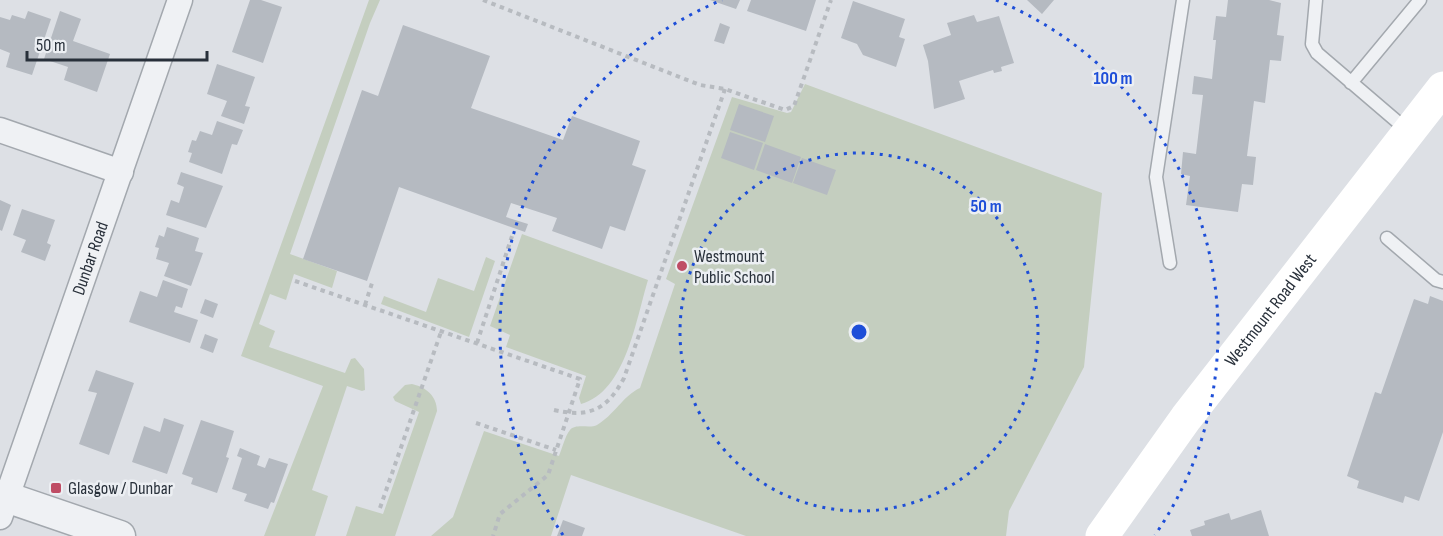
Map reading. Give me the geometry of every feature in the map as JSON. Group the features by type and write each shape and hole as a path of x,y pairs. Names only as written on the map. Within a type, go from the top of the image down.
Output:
{"main road":[{"name":"Westmount Road West","path":"1102,536 1186,418 1443,88"}],"street":[{"name":"Dunbar Road","path":"2,503 180,0"},
{"path":"0,130 121,172"},
{"path":"2,503 120,536"}],"lane":[{"path":"1170,263 1156,177 1182,0"},
{"path":"1316,0 1312,44 1317,53 1408,131"},
{"path":"1351,83 1420,0"},
{"path":"1387,238 1436,280 1443,282"}],"path":[{"path":"483,0 700,85 725,89 785,110 794,106 831,0"},
{"path":"554,410 586,413 601,406 615,394 624,378 725,89"},
{"path":"477,344 513,233"},
{"path":"295,281 580,379 548,475 500,514 493,536"},
{"path":"364,305 372,283"},
{"path":"380,508 441,332"},
{"path":"476,423 556,450"}],"green space":[{"path":"369,0 380,0 290,254 337,271 332,288 294,274 286,300 270,294 259,324 275,331 269,347 345,373 351,359 355,358 364,369 365,390 347,386 312,490 328,496 315,536 264,536 323,386 241,356"},
{"path":"805,84 1102,193 1084,367 1009,511 1006,536 746,536 571,475 551,536 431,536 453,517 484,431 559,456 570,430 576,427 597,425 640,388 675,284 666,279 732,97 787,113 791,112"},
{"path":"522,234 648,280 627,352 619,370 609,385 596,397 581,404 579,398 586,376 506,347 510,335 490,326"},
{"path":"486,257 495,261 469,337 381,304 384,296 426,312 438,278 474,291"},
{"path":"412,384 430,393 437,411 395,536 346,536 356,506 383,514 419,412 395,401 393,397 405,385"}],"building":[{"path":"250,0 261,0 282,7 263,63 232,52"},
{"path":"710,0 740,0 736,9"},
{"path":"751,0 816,0 806,31 747,11"},
{"path":"1027,0 1054,0 1042,14"},
{"path":"1228,0 1269,0 1281,3 1277,35 1284,36 1281,61 1270,60 1265,103 1254,101 1247,156 1256,157 1253,185 1242,184 1238,212 1186,205 1190,176 1181,174 1183,152 1196,154 1203,95 1192,94 1194,76 1212,79 1216,16 1226,17"},
{"path":"853,1 905,19 899,37 905,39 896,67 863,55 857,44 841,38"},
{"path":"28,11 51,19 32,75 6,67 10,53 0,49 0,17 10,20 12,15 25,19"},
{"path":"60,11 81,19 73,41 110,54 97,92 64,80 68,67 44,59"},
{"path":"974,15 977,22 999,16 1014,63 1001,67 1002,71 994,73 993,70 959,81 965,99 934,109 928,61 923,45 951,35 947,23"},
{"path":"720,23 730,27 724,44 714,41"},
{"path":"403,25 490,56 471,108 563,140 572,116 640,141 632,165 646,170 625,231 610,226 602,249 552,231 557,218 511,203 506,217 528,224 525,232 399,187 367,281 303,259 362,90 378,96"},
{"path":"217,64 255,77 245,106 250,107 244,124 221,116 227,101 207,94"},
{"path":"739,104 774,116 765,142 730,130"},
{"path":"217,121 243,130 237,145 232,144 222,174 189,162 192,153 188,152 192,140 196,141 200,131 212,135"},
{"path":"730,132 763,143 754,170 721,158"},
{"path":"765,144 801,157 792,183 756,170"},
{"path":"802,158 836,170 827,195 793,183"},
{"path":"181,172 223,186 206,228 166,215 171,200 179,203 184,187 177,184"},
{"path":"0,200 11,205 2,231 0,230"},
{"path":"22,209 55,220 47,243 51,245 45,261 21,252 26,240 13,235"},
{"path":"167,227 199,238 195,251 203,253 191,286 164,276 169,263 156,259 159,248 155,247 159,235 164,237"},
{"path":"163,280 188,289 182,308 176,306 174,312 198,320 190,343 129,322 140,291 157,297"},
{"path":"1430,296 1443,301 1443,432 1419,501 1405,496 1403,503 1357,488 1359,481 1347,476 1375,392 1381,394 1414,299 1428,304"},
{"path":"205,299 218,304 213,318 200,313"},
{"path":"205,334 218,339 213,353 200,348"},
{"path":"96,370 134,383 109,455 79,444 97,393 88,391"},
{"path":"164,418 184,425 167,474 132,462 144,426 160,432"},
{"path":"201,420 234,431 226,457 229,458 217,493 191,484 193,478 182,474"},
{"path":"240,448 260,456 257,465 265,468 269,458 288,464 274,503 271,502 268,509 244,501 247,494 232,489 242,458 237,456"},
{"path":"1261,510 1269,536 1192,536 1190,530 1205,525 1204,521 1229,513 1231,520"},
{"path":"563,520 585,528 582,536 557,536"}],"place":[{"name":"Westmount Public School","path":"682,266"},
{"name":"Glasgow / Dunbar","path":"56,488"}]}
